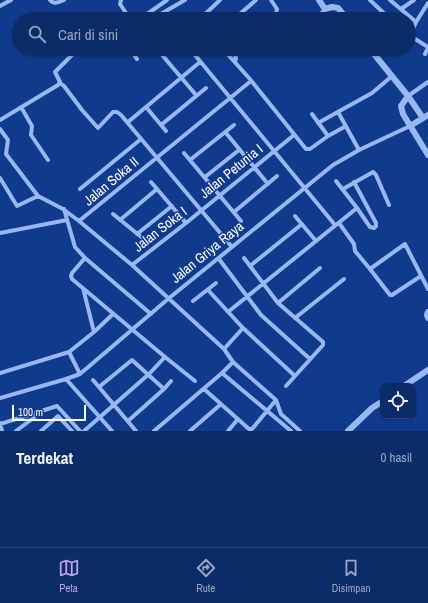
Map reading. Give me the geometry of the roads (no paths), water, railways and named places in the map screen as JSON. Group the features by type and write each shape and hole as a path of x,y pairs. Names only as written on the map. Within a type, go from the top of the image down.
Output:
{"street":[{"path":"0,6 11,0"},
{"path":"50,0 54,3 64,0"},
{"path":"121,0 120,4 125,12"},
{"path":"150,12 167,0"},
{"path":"164,12 184,0"},
{"path":"207,12 220,0"},
{"path":"242,12 256,0"},
{"path":"271,0 276,7 276,12"},
{"path":"320,0 325,9"},
{"path":"370,0 383,12"},
{"path":"390,0 404,12"},
{"path":"401,9 414,0"},
{"path":"416,22 428,3"},
{"path":"322,12 325,9 332,7 338,8 341,12"},
{"path":"416,39 428,47 425,54"},
{"path":"71,56 55,72 60,84 64,86 98,128 115,112 121,115 232,247"},
{"path":"163,56 196,95"},
{"path":"196,56 304,187 354,244 355,251 391,296 421,276"},
{"path":"229,56 306,149 309,150 328,136 346,126"},
{"path":"235,56 235,62"},
{"path":"375,56 426,116"},
{"path":"128,122 200,62"},
{"path":"318,123 372,93 392,76"},
{"name":"Jalan Soka II","path":"79,221 251,81"},
{"path":"428,82 408,96 402,106 403,114 428,155"},
{"path":"0,120 60,84"},
{"path":"161,125 206,88"},
{"path":"21,107 32,126 32,136 48,160"},
{"path":"146,107 166,131"},
{"path":"338,112 358,150"},
{"path":"312,114 328,136"},
{"name":"Jalan Griya Raya","path":"0,398 66,380 80,374 168,299 219,260 232,247 304,187 358,150 410,126 426,116"},
{"path":"190,160 234,125"},
{"path":"0,129 8,140 6,154 38,196 64,209 132,265 224,349 233,362 276,400 281,414 300,431"},
{"path":"226,132 268,184"},
{"name":"Jalan Petunia I","path":"201,210 294,134"},
{"path":"80,189 141,139"},
{"path":"205,177 239,150"},
{"path":"184,153 241,221"},
{"path":"343,190 371,172 376,174 389,204"},
{"path":"234,212 277,176"},
{"path":"0,178 17,206 38,196"},
{"path":"336,181 372,228 376,224 354,182"},
{"path":"151,182 186,223"},
{"path":"120,220 157,189"},
{"path":"138,234 172,206"},
{"path":"228,312 264,285 357,208"},
{"path":"64,209 75,247 85,258 151,314"},
{"name":"Jalan Soka I","path":"132,265 201,210"},
{"path":"113,214 145,240"},
{"path":"295,216 316,241"},
{"path":"0,233 67,220"},
{"path":"250,266 302,224"},
{"path":"370,269 405,244 428,289"},
{"path":"85,258 71,276 72,279 165,358 195,381"},
{"path":"244,258 278,303 323,342 323,345 286,386"},
{"path":"219,260 261,315 310,359"},
{"path":"278,303 320,268"},
{"path":"295,318 344,279"},
{"path":"193,301 216,283"},
{"path":"83,288 94,332"},
{"path":"208,290 243,328 295,376"},
{"path":"428,312 428,318"},
{"path":"0,373 69,352 114,314"},
{"path":"224,349 243,328"},
{"path":"69,352 80,374"},
{"path":"84,431 165,358"},
{"path":"99,387 132,360 164,389"},
{"path":"154,431 204,389 233,362"},
{"path":"408,383 428,370"},
{"path":"222,373 291,431"},
{"path":"66,380 112,431"},
{"path":"93,380 136,431"},
{"path":"128,421 171,381"},
{"path":"204,389 248,429 250,429 276,400"},
{"path":"348,431 372,408 380,403"},
{"path":"190,431 221,404"},
{"path":"2,431 0,424 56,406 59,407 80,431"},
{"path":"16,431 43,410"},
{"path":"277,419 281,414"},
{"path":"41,431 58,416 72,431"},
{"path":"228,431 238,419"}]}
